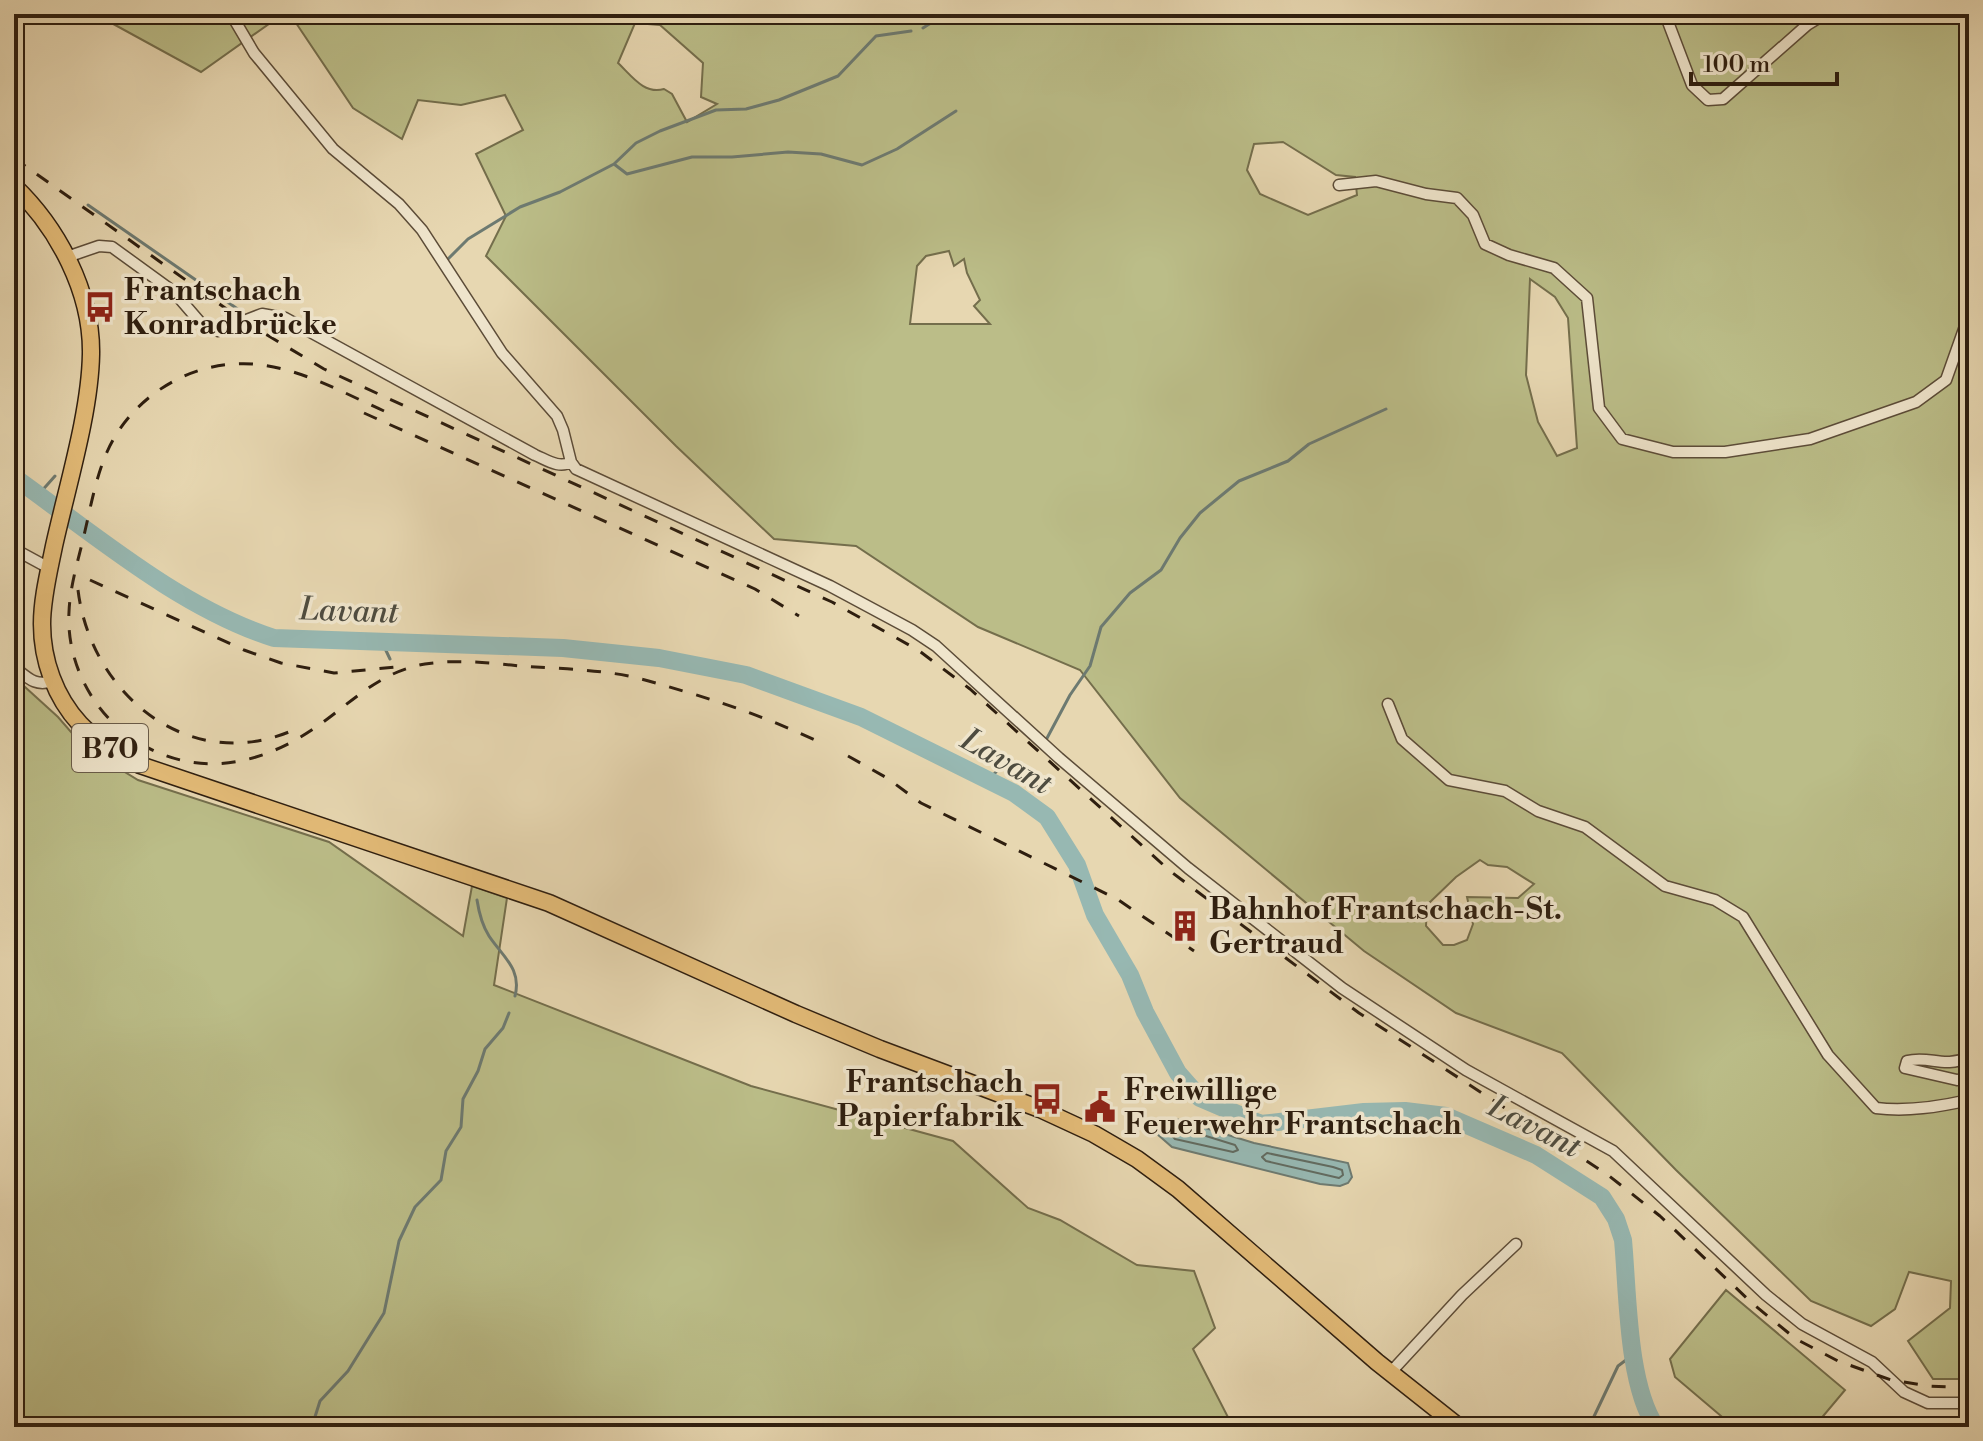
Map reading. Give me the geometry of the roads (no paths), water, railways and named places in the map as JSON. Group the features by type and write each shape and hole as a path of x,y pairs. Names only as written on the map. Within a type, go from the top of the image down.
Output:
{"main road":[{"name":"B70","path":"14,186 49,226 67,257 82,300 91,353 88,387 49,568 42,623 43,647 53,681 78,722 95,738 140,765 549,903 796,1014 1040,1109 1094,1134 1137,1159 1178,1189 1390,1373 1459,1427"}],"street":[{"path":"231,14 254,53 333,149 399,204 422,230 502,353 557,416 571,462 583,474 830,586 924,638 1188,868 1342,988 1466,1070 1613,1151 1766,1295 1802,1324 1872,1362 1904,1392 1928,1403 1969,1403"},
{"path":"1665,14 1692,85 1708,100 1723,99 1807,25 1825,14"},
{"path":"1339,185 1376,181 1426,194 1457,198 1473,215 1485,244 1509,255 1554,268 1587,298 1599,408 1622,439 1673,452 1725,452 1810,439 1916,402 1946,380 1969,315"},
{"path":"67,257 99,246 112,247 174,292 205,328 218,331 262,314 285,318 535,455 557,465 564,466 571,462"},
{"path":"14,549 49,568"},
{"path":"14,667 34,683 53,681"},
{"path":"1388,704 1402,739 1449,780 1505,791 1538,811 1585,827 1665,886 1715,900 1743,917 1828,1055 1876,1108 1897,1110 1969,1100"},
{"path":"1969,1057 1954,1064 1914,1059 1907,1061 1905,1068 1957,1080 1969,1079"},
{"path":"1390,1373 1462,1295 1516,1244"}],"water":[{"path":"1176,1119 1254,1143 1348,1163 1352,1177 1340,1186 1320,1184 1172,1147 1157,1134 1161,1125"}],"waterway":[{"path":"923,28 945,14"},
{"path":"448,259 468,239 520,207 560,192 614,164 636,143 660,131 716,110 746,109 779,100 838,76 876,36 911,31"},
{"path":"614,164 627,174 692,157 788,152 821,154 862,165 897,149 956,111"},
{"path":"88,205 239,310"},
{"path":"1046,740 1090,666 1101,627 1130,593 1161,570 1200,513 1239,481 1288,461 1309,444 1386,409"},
{"path":"39,494 55,476"},
{"name":"Lavant","path":"14,477 172,589 239,625 274,638 563,648 659,658 746,675 861,717 1014,793 1047,817 1077,865 1095,915 1130,975 1145,1012 1178,1073 1200,1098 1261,1124 1364,1112 1405,1111 1446,1116 1536,1155 1602,1197 1616,1219 1623,1240 1634,1363 1646,1409 1656,1427"},
{"path":"381,640 390,659"},
{"path":"988,780 996,772"},
{"path":"477,900 487,932 514,971 515,996"},
{"path":"315,1427 320,1401 348,1371 384,1313 399,1241 415,1207 441,1180 446,1151 461,1127 463,1099 478,1071 485,1049 503,1028 509,1013"},
{"path":"1589,1427 1618,1366 1634,1354"}],"railway":[{"path":"14,158 242,320 324,369 832,602 918,650 970,689 1170,871 1359,1013 1608,1175 1660,1216 1753,1304 1796,1339 1838,1361 1891,1380 1969,1388"},
{"path":"384,411 293,372 255,364 236,364 216,366 177,380 159,390 129,417 107,452 100,471 75,572 69,612 69,632 78,670 97,705 125,733 165,755 189,762 236,762 260,756 305,735 372,686 397,672 425,664 461,662 588,670 629,676 735,707 817,741"},
{"path":"364,413 755,589 799,616"},
{"path":"90,580 244,650 281,663 334,673 395,667"},
{"path":"78,590 87,629 103,664 126,694 154,718 187,735 222,743 261,740 300,727"},
{"path":"848,756 887,778 921,803 1117,899 1194,951"}],"place":[{"name":"Frantschach Konradbrücke","path":"100,307"},
{"name":"Bahnhof Frantschach-St. Gertraud","path":"1185,926"},
{"name":"Frantschach Papierfabrik","path":"1047,1099"},
{"name":"Freiwillige Feuerwehr Frantschach","path":"1100,1107"}]}
